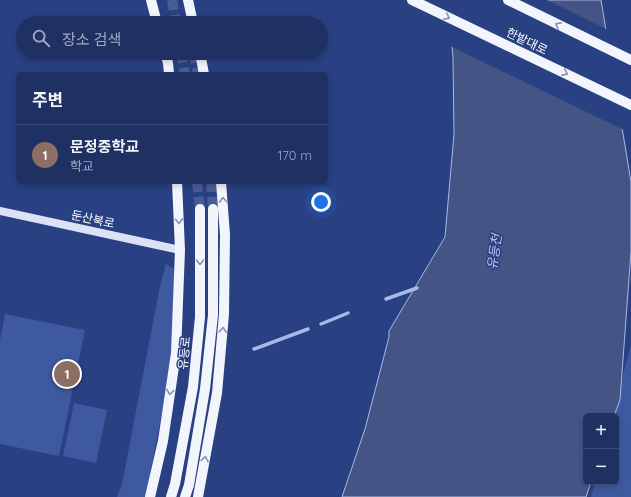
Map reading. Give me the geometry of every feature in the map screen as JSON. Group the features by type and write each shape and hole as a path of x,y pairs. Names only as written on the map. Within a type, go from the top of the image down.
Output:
{"main road":[{"path":"151,0 155,16"},
{"path":"188,0 191,16"},
{"name":"한밭대로","path":"412,0 631,105"},
{"path":"508,0 631,60"},
{"path":"167,60 169,72"},
{"path":"201,60 204,72"},
{"path":"150,497 163,441 176,353 180,250 177,184"},
{"path":"198,497 217,393 224,314 225,235 221,184"},
{"name":"유등로","path":"171,497 175,484 193,387 197,348 200,317 200,209"},
{"name":"유등로","path":"185,497 205,389 213,315 213,209"},
{"name":"둔산북로","path":"0,211 180,250"}],"shaded area":[{"path":"166,264 174,269 175,306 169,377 146,497 117,497 122,484 160,286"},
{"path":"5,314 85,330 59,456 0,444 0,340"},
{"path":"631,345 631,497 591,497 594,485 619,485 619,413 613,413"},
{"path":"74,403 107,410 96,463 63,456"}],"water":[{"name":"유등천","path":"448,0 601,0 631,182 631,251 620,400 615,413 583,413 583,485 590,485 586,497 342,497 365,429 389,337 389,331 445,237 454,134 453,58"}],"pier":[{"path":"446,0 547,0 608,30 624,130 450,46"}],"waterway":[{"path":"386,299 417,288"},
{"path":"321,324 348,313"},
{"path":"254,349 308,329"}],"tunnel":[{"path":"172,0 175,16"},
{"path":"182,60 185,72"},
{"path":"195,60 198,72"},
{"path":"197,184 200,209"},
{"path":"211,184 213,209"}],"place":[{"name":"문정중학교","path":"67,374"}]}
